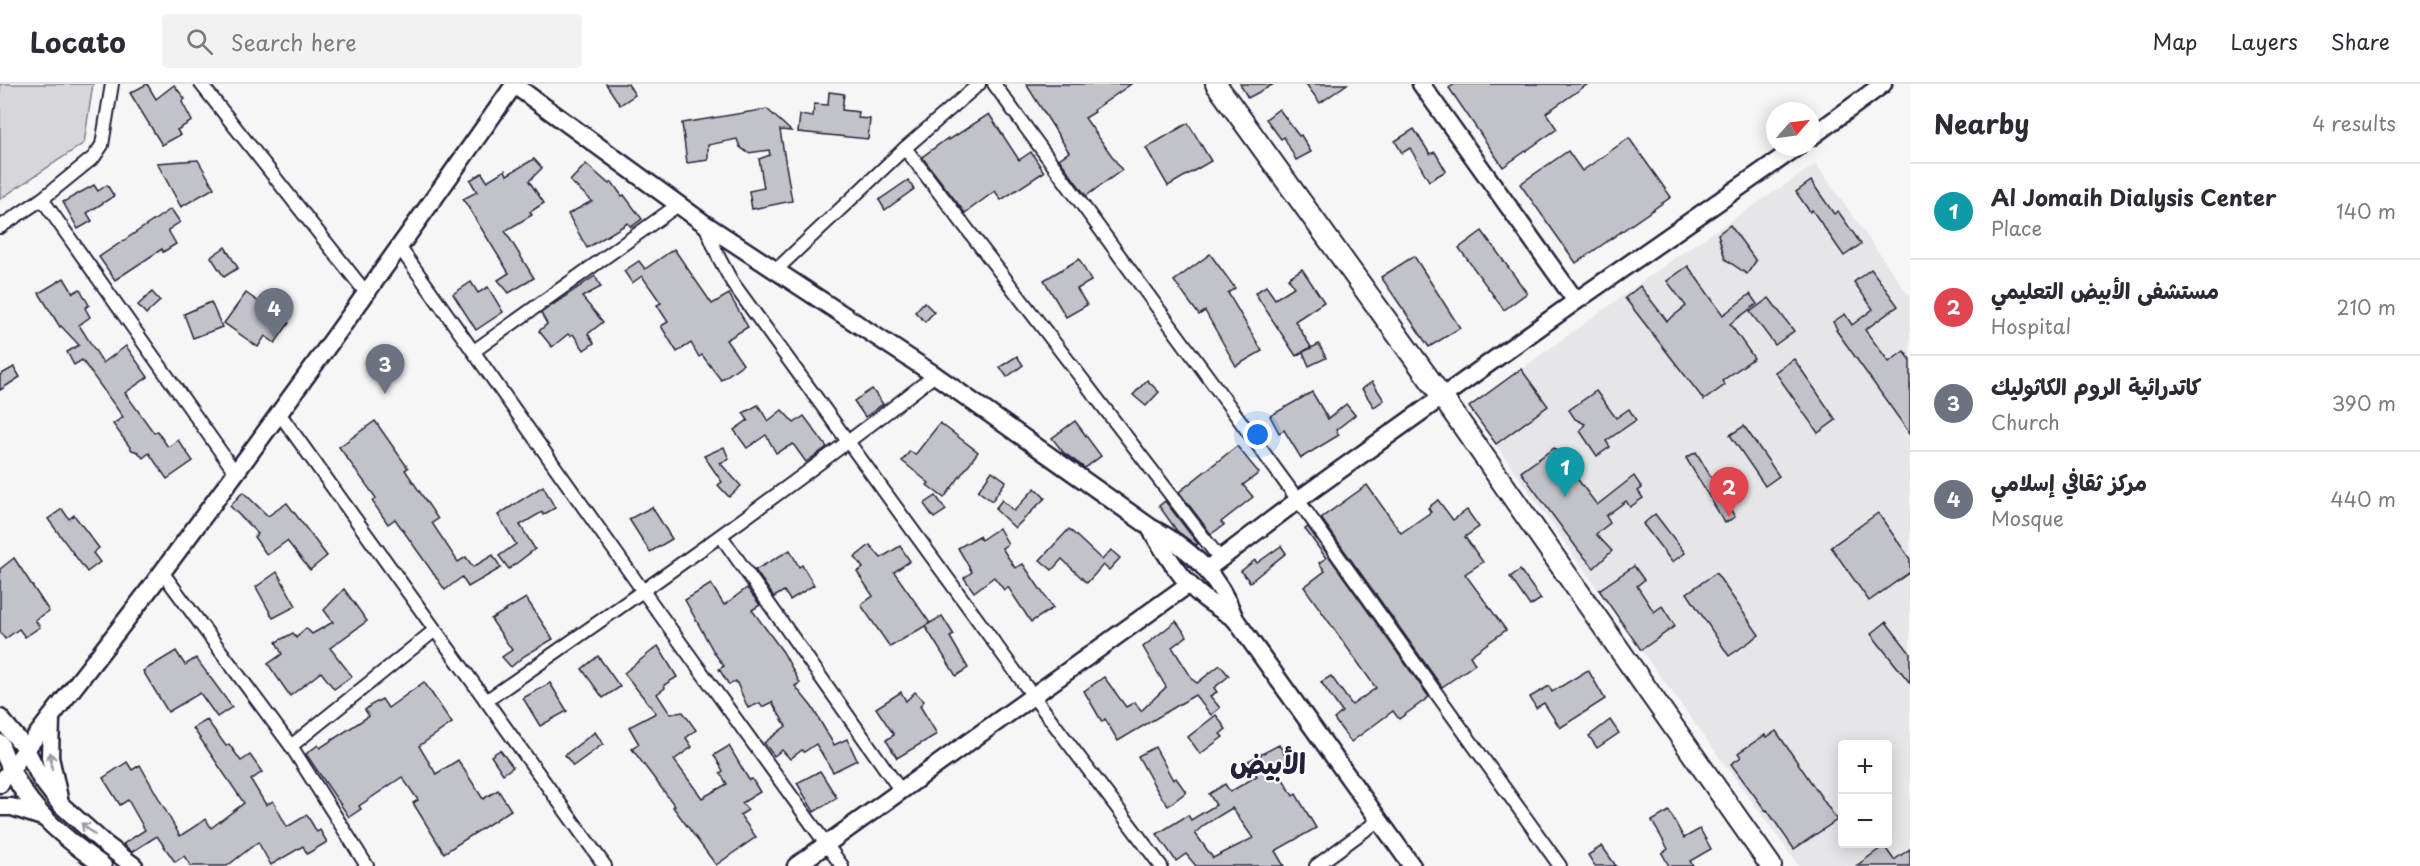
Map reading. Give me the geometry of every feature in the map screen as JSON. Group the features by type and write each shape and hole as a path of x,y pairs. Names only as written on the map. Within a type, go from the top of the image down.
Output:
{"main road":[{"path":"1216,84 1443,398 1771,866"}],"street":[{"path":"0,227 42,199 94,157 102,145 112,84"},
{"path":"201,84 367,294"},
{"path":"5,778 162,572 367,294 513,84 705,224 935,375 1150,527 1213,564"},
{"path":"776,270 905,148 979,84"},
{"path":"994,84 1298,500 1560,866"},
{"path":"1421,84 1576,301"},
{"path":"1820,130 1883,84"},
{"path":"905,148 1213,564 1235,619 1412,866"},
{"path":"1213,564 1298,500 1576,301 1784,156"},
{"path":"42,199 235,472"},
{"path":"474,351 678,205"},
{"path":"705,224 732,282 1033,696 1161,866"},
{"path":"400,248 643,591 842,866"},
{"path":"486,701 722,536 935,375"},
{"path":"279,413 605,866"},
{"path":"1150,527 1164,551 1190,584 1204,598 1235,619"},
{"path":"722,536 901,791"},
{"path":"162,572 291,746 367,866"},
{"path":"796,866 1190,584"},
{"path":"291,746 435,630"},
{"path":"51,717 50,757 60,804"},
{"path":"0,718 26,749 41,779 60,804 106,845 134,866"},
{"path":"0,743 5,778 20,789 43,817 103,866"},
{"path":"0,807 12,807 43,817"},
{"path":"1316,866 1379,820"}],"shaded area":[{"path":"0,84 93,84 84,143 0,199"},
{"path":"1816,164 1910,297 1910,866 1799,866 1641,650 1469,407 1679,255"}],"building":[{"path":"147,84 156,99 174,85 185,99 182,102 192,121 177,130 180,135 162,145 130,93"},
{"path":"606,84 628,84 635,95 620,105"},
{"path":"1026,84 1131,84 1085,118 1122,170 1086,196 1059,159 1069,152"},
{"path":"1240,84 1274,84 1248,98"},
{"path":"1306,84 1347,84 1320,103"},
{"path":"1455,84 1588,84 1546,113 1557,129 1503,167 1449,88"},
{"path":"829,92 844,94 842,110 859,112 858,118 870,119 868,139 798,132 800,115 813,117 814,104 828,105"},
{"path":"767,109 791,131 780,130 792,201 752,209 749,191 764,188 759,159 770,155 769,150 748,153 740,147 737,139 708,145 708,160 687,163 682,123"},
{"path":"1279,109 1299,136 1301,135 1311,152 1296,160 1284,137 1281,139 1266,119"},
{"path":"989,114 1019,160 1031,152 1044,172 1001,200 995,191 965,213 922,157 948,138 949,140"},
{"path":"1188,123 1211,161 1168,186 1146,148"},
{"path":"1414,129 1430,154 1435,152 1446,171 1429,181 1410,148 1402,153 1395,141"},
{"path":"1629,138 1671,197 1576,263 1520,184 1568,151 1582,171"},
{"path":"534,159 542,168 529,181 544,203 530,212 532,215 505,231 534,278 509,293 498,280 509,273 463,199 477,192 470,180 482,173 487,181 505,170 507,175"},
{"path":"198,160 214,188 181,207 157,163"},
{"path":"586,164 609,184 612,182 642,219 631,227 628,223 587,248 568,214 592,201 570,181"},
{"path":"908,180 914,189 885,210 879,200"},
{"path":"1811,181 1834,214 1838,211 1861,244 1844,256 1812,210 1810,212 1796,192"},
{"path":"94,185 98,191 107,185 114,196 87,213 92,221 78,229 63,202"},
{"path":"171,209 180,222 168,230 176,244 163,252 162,249 115,280 99,257"},
{"path":"1730,225 1756,261 1747,274 1725,259 1718,234"},
{"path":"1482,231 1527,293 1504,310 1459,248"},
{"path":"225,247 238,268 224,277 211,257"},
{"path":"674,249 712,304 729,294 748,327 726,340 743,364 721,380 702,355 699,357 691,343 677,352 661,326 668,322 657,305 661,303 642,276 632,283 624,271 639,261 645,269"},
{"path":"1210,254 1235,288 1228,293 1262,351 1236,366 1205,311 1199,315 1174,281"},
{"path":"1414,256 1460,328 1429,347 1381,277"},
{"path":"1079,259 1091,281 1077,289 1087,305 1066,317 1044,280"},
{"path":"1688,266 1723,315 1750,294 1757,304 1730,324 1754,358 1722,381 1725,385 1704,400 1625,298 1640,286 1667,321 1686,306 1667,281"},
{"path":"1302,269 1324,302 1295,321 1311,347 1296,356 1255,293 1266,286 1275,299 1294,287 1288,278"},
{"path":"1871,269 1898,306 1865,330 1889,362 1904,351 1910,359 1910,434 1836,330 1833,322 1845,314 1852,325 1873,309 1854,282"},
{"path":"595,276 601,287 582,297 603,322 588,334 594,343 584,350 573,334 570,336 568,334 552,347 539,331 547,324 541,313"},
{"path":"64,278 73,293 80,289 89,305 85,308 90,317 79,325 103,363 126,346 148,377 125,393 154,433 157,431 168,447 178,440 193,461 167,479 149,453 143,458 138,452 132,450 113,424 123,417 82,360 74,365 67,352 79,345 60,327 39,293"},
{"path":"471,282 478,293 488,287 503,312 476,330 453,294"},
{"path":"152,292 160,301 146,314 138,305"},
{"path":"246,293 289,323 275,343 265,336 258,347 224,323"},
{"path":"1769,298 1794,331 1775,345 1750,312"},
{"path":"211,302 222,327 193,338 184,314"},
{"path":"924,302 934,312 925,322 915,312"},
{"path":"1319,344 1326,358 1309,366 1303,352"},
{"path":"1017,356 1023,365 1007,377 1000,367"},
{"path":"1794,359 1836,420 1818,433 1775,372"},
{"path":"14,367 20,377 0,390 0,375"},
{"path":"1521,369 1548,406 1496,444 1469,407"},
{"path":"1147,380 1159,392 1146,406 1133,395"},
{"path":"1372,382 1384,400 1374,407 1362,389"},
{"path":"872,389 883,404 865,417 854,401"},
{"path":"1596,391 1616,418 1629,409 1636,420 1606,441 1610,447 1597,456 1580,431 1585,424 1575,419 1569,410"},
{"path":"1312,392 1328,419 1346,404 1355,415 1336,430 1339,435 1301,458 1284,430 1279,433 1270,416"},
{"path":"758,405 768,421 782,410 794,423 804,416 827,447 806,462 793,444 776,453 766,435 747,448 734,430 748,420 743,413"},
{"path":"375,421 408,468 405,470 438,519 432,523 458,562 466,557 473,567 493,555 501,568 468,587 462,577 445,590 395,519 388,524 372,501 376,498 339,447"},
{"path":"1075,421 1101,456 1085,468 1063,452 1052,438"},
{"path":"940,423 978,452 944,498 902,461 910,451 915,455"},
{"path":"1744,426 1779,476 1765,486 1730,435"},
{"path":"1237,446 1259,473 1243,485 1253,497 1221,522 1224,525 1211,534 1179,492"},
{"path":"724,447 729,459 720,463 741,486 729,497 718,485 722,482 704,456"},
{"path":"1554,448 1597,505 1634,476 1642,488 1638,491 1643,498 1630,507 1626,501 1606,516 1610,523 1596,534 1612,551 1594,568 1521,472"},
{"path":"1696,452 1735,517 1725,523 1686,458"},
{"path":"992,471 1006,481 992,501 978,491"},
{"path":"1367,485 1401,533 1431,512 1428,508 1438,500 1453,520 1467,510 1479,527 1465,537 1483,562 1465,574 1506,630 1470,656 1475,664 1442,687 1321,518"},
{"path":"543,486 555,508 543,515 542,512 520,525 535,549 509,569 499,556 516,544 498,515"},
{"path":"1035,488 1045,498 1015,528 995,509 1002,500 1014,511"},
{"path":"243,492 268,516 287,503 327,556 310,570 287,541 267,555 254,537 258,534 230,506"},
{"path":"936,496 946,510 934,518 924,504"},
{"path":"1165,501 1198,544 1196,545 1177,531 1159,506"},
{"path":"652,507 672,539 650,552 629,519"},
{"path":"62,509 69,519 74,515 99,548 93,553 100,562 87,572 48,519"},
{"path":"1878,513 1910,559 1910,572 1869,601 1831,547"},
{"path":"1655,514 1685,553 1672,562 1643,524"},
{"path":"1308,527 1429,697 1399,719 1393,711 1351,742 1334,719 1342,712 1321,682 1331,676 1352,705 1376,688 1304,587 1325,571 1319,563 1326,558 1305,529"},
{"path":"999,528 1008,544 1002,548 1015,568 1023,564 1053,608 1031,622 1008,587 1004,590 994,577 974,592 964,578 972,572 958,548 979,536 981,540"},
{"path":"1069,529 1102,560 1111,550 1120,558 1109,570 1103,565 1087,583 1062,559 1052,570 1040,560"},
{"path":"870,545 881,558 900,546 910,561 894,572 930,623 890,647 861,605 873,596 857,572 863,568 855,557"},
{"path":"1281,546 1286,553 1250,582 1241,571 1255,560 1257,563"},
{"path":"790,550 799,567 802,565 814,585 790,600 784,591 774,597 755,570"},
{"path":"14,558 49,611 35,620 40,627 25,637 19,629 5,639 0,632 0,569"},
{"path":"1634,566 1644,580 1637,586 1654,612 1662,606 1675,626 1641,650 1599,590"},
{"path":"1520,570 1541,599 1530,606 1510,577"},
{"path":"277,572 296,606 273,618 256,587"},
{"path":"1716,573 1759,635 1729,656 1687,593"},
{"path":"711,584 724,605 747,588 760,605 752,610 783,652 800,683 795,686 812,707 834,745 847,739 857,760 833,772 816,744 790,759 782,750 774,756 764,743 786,726 772,702 762,707 760,703 748,708 736,681 729,685 719,669 724,666 685,600"},
{"path":"344,589 367,621 330,648 352,676 334,689 321,672 290,696 268,664 282,654 276,642 293,633 296,638 306,628 312,634 333,622 324,610"},
{"path":"526,598 553,639 524,656 511,667 502,657 512,650 491,619"},
{"path":"942,616 954,635 950,637 968,668 956,676 925,626"},
{"path":"1176,621 1187,636 1172,647 1193,680 1197,683 1220,665 1229,676 1214,688 1217,692 1210,696 1220,708 1211,715 1195,695 1118,741 1105,719 1102,722 1084,691 1104,677 1126,707 1135,702 1141,711 1166,687 1143,647"},
{"path":"1886,622 1910,653 1910,683 1871,634"},
{"path":"658,646 677,677 664,685 665,688 657,694 670,714 683,712 696,730 686,738 692,747 674,760 702,798 727,784 720,773 723,771 714,755 729,746 749,780 752,779 760,792 742,803 748,810 740,815 756,837 716,865 632,749 639,744 629,727 656,713 624,673"},
{"path":"176,651 185,665 196,658 232,707 217,717 200,693 168,712 143,671"},
{"path":"598,656 620,687 603,698 582,669"},
{"path":"1588,670 1605,699 1560,728 1544,703 1536,708 1530,697 1549,686 1552,692"},
{"path":"424,682 452,723 419,746 436,774 458,760 483,799 498,790 511,810 444,853 413,803 418,800 402,777 359,806 361,809 349,817 306,754 318,745 320,748 369,716 365,710 371,705 382,699 388,708"},
{"path":"550,683 567,711 540,726 523,698"},
{"path":"901,692 906,701 915,692 924,701 920,706 937,734 897,758 886,740 894,735 876,708"},
{"path":"1216,715 1226,729 1220,734 1223,737 1200,754 1188,737"},
{"path":"207,720 226,746 229,744 241,761 250,755 262,772 251,780 266,805 273,801 287,827 307,815 317,832 320,830 327,842 307,854 303,846 271,865 258,842 227,866 191,866 184,856 175,862 157,836 132,852 123,844 145,830 128,800 120,805 103,778 127,762 132,770 140,765 180,836 206,819 211,828 244,803 193,728"},
{"path":"1610,720 1619,733 1597,748 1589,736"},
{"path":"1776,731 1837,820 1794,849 1731,764 1741,757 1738,753 1765,735 1767,737"},
{"path":"595,732 603,744 573,766 565,755"},
{"path":"1279,745 1288,760 1277,769 1293,796 1296,794 1316,828 1275,851 1284,866 1196,866 1186,854 1176,861 1157,834 1188,815 1191,820 1216,805 1209,794 1225,784 1230,792 1257,776 1248,761","holes":["1232,808 1253,838 1213,858 1195,833"]},
{"path":"1155,747 1173,780 1176,778 1186,792 1168,806 1138,756"},
{"path":"500,750 513,767 503,774 491,756"},
{"path":"820,771 837,798 814,812 797,783"},
{"path":"1669,811 1684,838 1700,829 1711,849 1690,861 1693,866 1669,866 1662,853 1668,849 1652,821"},
{"path":"1602,846 1616,866 1595,866 1588,855"},
{"path":"1881,848 1885,848 1894,860 1910,849 1910,866 1856,866"}],"place":[{"name":"مركز ثقافي إسلامي","path":"274,338"},
{"name":"كاتدرائية الروم الكاثوليك","path":"385,394"},
{"name":"Al Jomaih Dialysis Center","path":"1565,497"},
{"name":"مستشفى الأبيض التعليمي","path":"1729,517"}],"district":[{"name":"الأبيض","path":"1268,764"}]}
